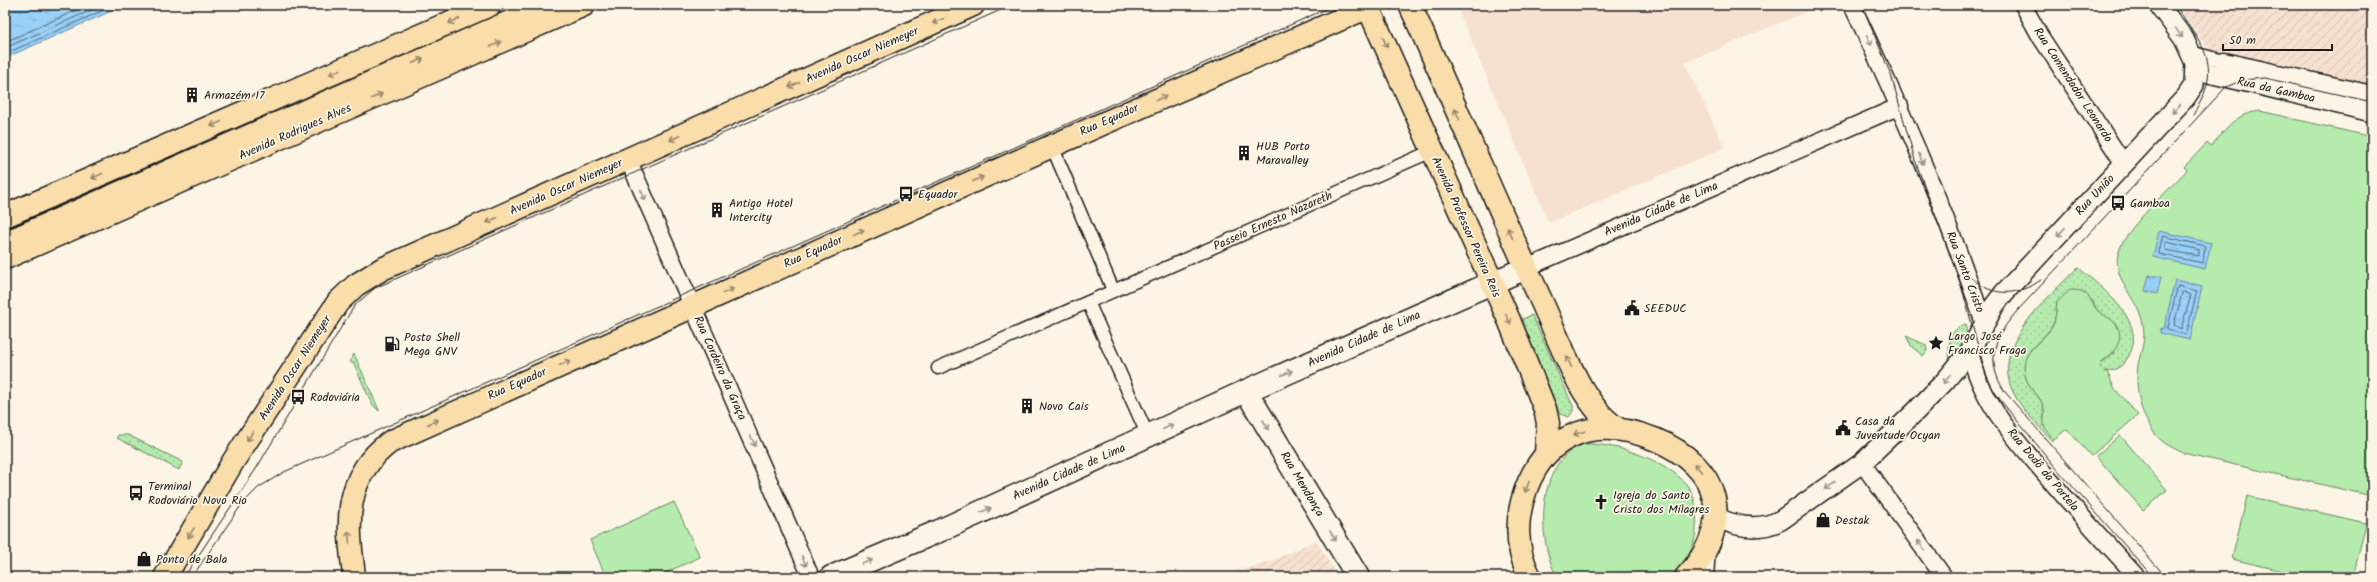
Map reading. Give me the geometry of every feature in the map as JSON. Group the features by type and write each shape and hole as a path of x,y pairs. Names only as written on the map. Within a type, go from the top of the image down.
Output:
{"main road":[{"path":"5,216 490,5"},
{"name":"Avenida Rodrigues Alves","path":"5,243 356,87 548,5"},
{"name":"Avenida Rodrigues Alves","path":"5,258 584,5"},
{"name":"Avenida Oscar Niemeyer","path":"165,577 234,460 338,302 356,285 382,269 973,5"},
{"path":"1410,5 1526,268 1587,397 1602,418 1617,428 1658,441 1690,459 1707,480 1716,505 1716,517 1714,531 1694,575"},
{"name":"Rua Equador","path":"354,576 349,540 350,508 363,470 382,448 398,438 1052,146 1370,6"},
{"name":"Avenida Professor Pereira Reis","path":"1370,6 1545,409 1548,423 1546,453"},
{"path":"5,258 256,140 356,87"},
{"name":"Avenida Cidade de Lima","path":"831,577 939,531 1246,391 1526,268"},
{"name":"Rua Mendonça","path":"1246,391 1358,577"},
{"path":"1530,577 1519,550 1518,520 1528,483 1546,453 1563,440 1575,434 1596,429 1617,428"}],"street":[{"name":"Rua Santo Cristo","path":"1716,517 1741,526 1756,528 1769,526 1781,520 1862,463 1932,395 1970,351 1984,324 1968,275 1900,106 1852,5"},
{"name":"Rua Comendador Leonardo","path":"2023,5 2040,36 2124,164"},
{"path":"2159,5 2184,39 2193,57 2196,78 2193,87"},
{"name":"Rua da Gamboa","path":"2193,57 2224,61 2372,94"},
{"name":"Rua da Gamboa","path":"2193,57 2216,75 2372,112"},
{"name":"Rua da Gamboa","path":"2193,87 2203,84 2214,85 2372,123"},
{"name":"Rua União","path":"1984,324 2004,293 2186,97 2193,87"},
{"name":"Avenida Cidade de Lima","path":"1526,268 1900,106"},
{"path":"1052,146 1113,290"},
{"name":"Passeio Ernesto Nazareth","path":"938,368 1432,151"},
{"name":"Rua Cordeiro da Graça","path":"628,159 755,445 811,577"},
{"path":"1088,302 1148,436"},
{"name":"Rua Dodô da Portela","path":"1970,351 1976,376 2003,423 2088,524 2137,577"},
{"path":"1862,463 1944,577"}],"shaded area":[{"path":"1456,5 1805,5 1808,11 1685,63 1725,148 1549,223"},
{"path":"2177,5 2372,5 2372,90 2210,52"},
{"path":"1316,540 1338,577 1230,577 1229,574 1272,561"}],"green space":[{"path":"2260,111 2372,137 2372,496 2183,453 2164,443 2155,434 2149,425 2141,406 2137,385 2137,375 2144,340 2144,329 2140,314 2125,287 2118,268 2117,258 2120,248 2141,218 2187,170 2184,167 2207,143 2211,146 2237,119 2244,115"},
{"path":"2078,267 2100,286 2122,309 2129,322 2133,335 2132,349 2120,367 2111,371 2102,371 2099,365 2114,353 2103,315 2097,310 2092,300 2057,302 2052,326 2033,347 2024,366 2026,379 2038,396 2044,408 2044,424 2054,439 2052,441 2027,412 2014,394 2008,376 2009,358 2015,341 2025,324 2038,308"},
{"path":"2070,290 2082,291 2085,293 2097,310 2113,321 2117,327 2119,333 2118,344 2111,354 2101,362 2100,368 2105,372 2107,371 2114,388 2138,415 2091,456 2067,429 2054,439 2049,433 2044,424 2044,408 2042,403 2030,386 2025,374 2024,365 2029,352 2050,330 2055,320 2057,302"},
{"path":"1532,315 1573,406 1573,411 1569,417 1560,414 1518,321"},
{"path":"1966,324 1967,329 1965,339 1957,354 1950,362 1950,338 1956,329"},
{"path":"1906,336 1926,345 1927,351 1923,356 1912,347"},
{"path":"354,354 379,411 372,404 354,364 350,362"},
{"path":"118,435 128,435 183,462 179,470 117,438"},
{"path":"2120,435 2167,490 2143,510 2096,456"},
{"path":"1584,444 1597,444 1627,450 1642,456 1670,470 1681,478 1689,488 1694,498 1696,508 1696,530 1694,543 1680,568 1671,577 1557,577 1550,561 1546,542 1544,522 1545,502 1549,483 1557,466 1568,453"},
{"path":"2247,496 2366,523 2353,577 2308,577 2232,559"},
{"path":"674,502 700,557 656,577 606,577 590,540"}],"water":[{"path":"5,5 125,5 5,58"},
{"path":"2159,231 2211,243 2205,269 2153,257"},
{"path":"2149,275 2161,277 2157,294 2145,291"},
{"path":"2175,280 2202,286 2190,340 2160,333 2161,328 2164,329"}],"tram line":[{"path":"184,577 256,469 355,305 375,288 1012,5"},
{"path":"192,577 242,504 258,488 284,472 1335,5"},
{"path":"1862,5 1891,75 1915,160 1961,285 1988,382 2001,401 2057,469 2153,577"},
{"path":"2175,5 2202,45 2209,70 2207,83 2202,98 2193,115"},
{"path":"2166,577 2005,392 1995,369 1994,359 1998,339 2003,329 2018,310 2226,87 2243,80 2265,78 2372,102"},
{"path":"1954,255 1971,277 1981,285 1991,290 2015,292 2027,288 2041,280"}],"place":[{"name":"Armazém 17","path":"192,95"},
{"name":"HUB Porto Maravalley","path":"1244,153"},
{"name":"Equador","path":"906,194"},
{"name":"Gamboa","path":"2118,203"},
{"name":"Antigo Hotel Intercity","path":"717,210"},
{"name":"SEEDUC","path":"1632,308"},
{"name":"Largo José Francisco Fraga","path":"1936,343"},
{"name":"Posto Shell Mega GNV","path":"392,344"},
{"name":"Rodoviária","path":"298,397"},
{"name":"Novo Cais","path":"1027,406"},
{"name":"Casa da Juventude Ocyan","path":"1843,428"},
{"name":"Terminal Rodoviário Novo Rio","path":"136,493"},
{"name":"Igreja do Santo Cristo dos Milagres","path":"1601,502"},
{"name":"Destak","path":"1823,520"},
{"name":"Ponto de Bala","path":"144,559"}]}
